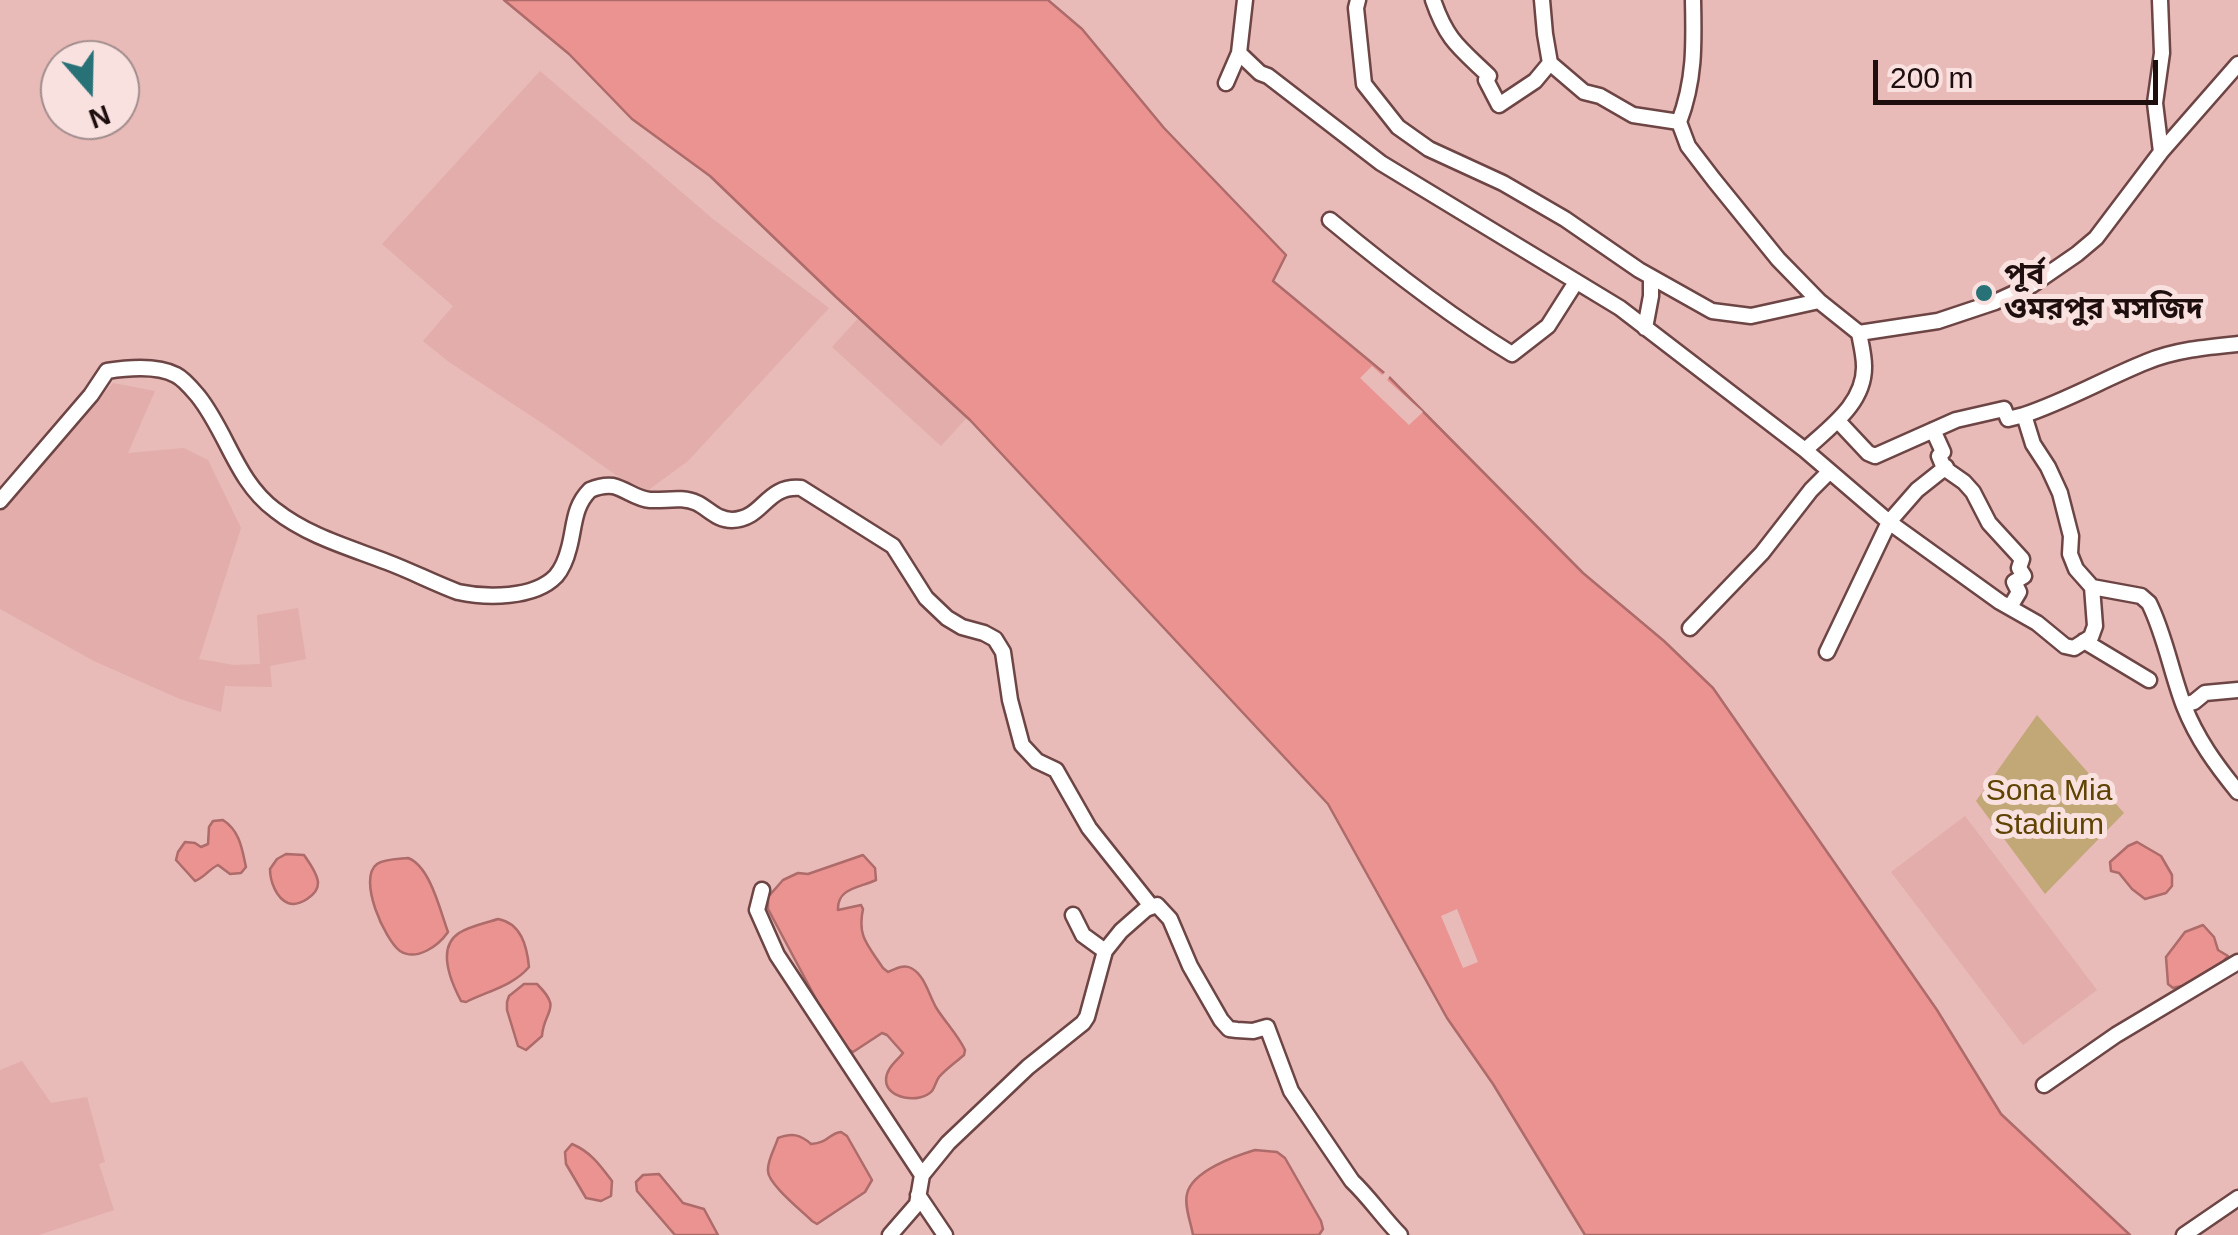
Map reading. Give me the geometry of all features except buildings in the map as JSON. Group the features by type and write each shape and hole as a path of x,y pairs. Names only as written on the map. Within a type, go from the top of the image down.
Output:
{"street":[{"path":"1226,83 1239,53 1245,0"},
{"path":"1358,0 1364,84 1398,127 1428,148 1566,218 1651,277 1712,311 1751,316 1819,301"},
{"path":"1433,0 1446,32 1489,76 1486,80 1499,106 1535,81 1550,63"},
{"path":"1542,0 1550,63 1584,92 1600,96 1632,115 1679,122"},
{"path":"1693,0 1694,48 1689,95 1679,122 1688,146 1778,259 1819,301 1859,333 1864,369 1856,399 1805,450"},
{"path":"2160,0 2162,53 2155,102 2161,152"},
{"path":"1239,53 1381,163 1620,308 1805,450 1889,522 2065,646 2074,648 2090,637 2095,626 2092,587 2076,569 2070,554 2060,493 2032,444 2029,413"},
{"path":"1859,333 1938,320 1995,302 2032,285 2077,254 2096,238 2161,152 2238,64"},
{"path":"1330,220 1388,268 1512,354 1548,326 1576,282"},
{"path":"1645,328 1652,296 1651,277"},
{"path":"1838,420 1875,456 1968,416 2004,409 2008,420 2029,413 2148,360 2192,349 2238,344"},
{"path":"0,501 92,395 107,371 129,369 177,375 220,429 248,482 275,511 332,542 470,595 530,591 556,576 569,548 574,513 590,490 613,486 649,500 695,502 719,518 735,520 760,508 778,490 800,488 893,546 926,598 948,618 995,639 1004,652 1022,745 1037,761 1056,770 1089,828 1151,906"},
{"path":"1933,430 1946,467 1973,492 1989,523 2022,560 2019,568 2024,576 2014,582 2018,592 2010,607"},
{"path":"1827,652 1889,522 1917,490 1946,467"},
{"path":"1690,628 1762,553 1829,472"},
{"path":"2092,587 2141,596 2149,602 2184,705 2206,752 2238,792"},
{"path":"2084,642 2149,680"},
{"path":"2184,705 2204,692 2238,690"},
{"path":"762,890 758,910 777,955 922,1175"},
{"path":"890,1235 917,1204 922,1175 948,1142 1028,1068 1084,1023 1105,950 1151,906 1158,906 1170,919 1190,966 1221,1020 1237,1030 1253,1031 1268,1026 1291,1091 1352,1181 1400,1235"},
{"path":"1073,915 1083,934 1105,950"},
{"path":"2044,1085 2116,1035 2238,962"},
{"path":"918,1195 946,1235"},
{"path":"2184,1235 2238,1198"}],"shaded area":[{"path":"504,0 1048,0 1082,29 1164,128 1286,255 1273,281 1389,377 1583,573 1713,688 1937,1010 2001,1114 2130,1235 1585,1235 1493,1084 1447,1018 1328,804 970,420 710,176 632,119 569,54"},
{"path":"540,71 713,219 829,308 688,461 643,494 423,341 453,306 382,244"},
{"path":"872,303 981,402 941,446 832,347"},
{"path":"113,383 155,391 128,453 184,448 208,460 241,528 199,659 234,665 260,664 257,615 298,608 306,659 270,666 272,687 225,686 221,712 180,699 94,661 0,609 0,509"},
{"path":"1965,816 2097,990 2023,1045 1891,872"},
{"path":"223,820 237,835 246,867 241,873 230,874 218,865 195,881 176,860 178,852 185,842 201,847 208,844 209,827 213,821"},
{"path":"2137,842 2161,856 2172,875 2172,886 2166,893 2145,899 2119,873 2111,871 2110,862"},
{"path":"286,854 304,855 318,880 315,892 297,903 280,897 271,879 270,869"},
{"path":"863,855 875,868 876,880 845,893 838,910 861,905 863,934 883,968 888,972 899,967 916,971 965,1050 939,1077 932,1091 920,1097 904,1098 887,1086 888,1072 903,1053 887,1035 882,1033 853,1052 840,1044 768,909 768,897 783,880"},
{"path":"408,858 428,879 448,932 433,947 413,954 400,951 387,935 375,909 370,882 377,864"},
{"path":"498,919 517,930 529,967 508,984 461,1001 450,975 448,947 459,933"},
{"path":"2203,925 2214,937 2218,950 2228,956 2201,979 2173,988 2168,984 2166,957 2185,932"},
{"path":"524,984 537,984 551,1005 542,1036 526,1050 518,1046 507,1010 509,996"},
{"path":"22,1061 51,1103 87,1097 105,1162 99,1164 114,1210 39,1235 0,1235 0,1070"},
{"path":"841,1132 872,1180 865,1192 817,1224 773,1183 769,1163 778,1138 796,1135 811,1144"},
{"path":"572,1144 590,1155 608,1175 612,1181 611,1196 601,1201 586,1198 566,1164 565,1152"},
{"path":"1255,1150 1277,1152 1285,1158 1321,1221 1323,1229 1319,1235 1193,1235 1186,1204 1191,1186 1215,1166"},
{"path":"659,1174 683,1203 704,1209 718,1235 675,1235 637,1191 636,1182 643,1175"},
{"path":"2236,1207 2238,1235 2200,1235"}],"green space":[{"name":"Sona Mia Stadium","path":"2037,715 2124,813 2045,894 1976,801"}],"pier":[{"path":"1372,366 1382,375 1388,369 1392,373 1387,380 1423,412 1409,425 1360,378"},
{"path":"1457,909 1478,962 1463,968 1441,916"}],"place":[{"name":"পূর্ব ওমরপুর মসজিদ","path":"1984,293"}]}
